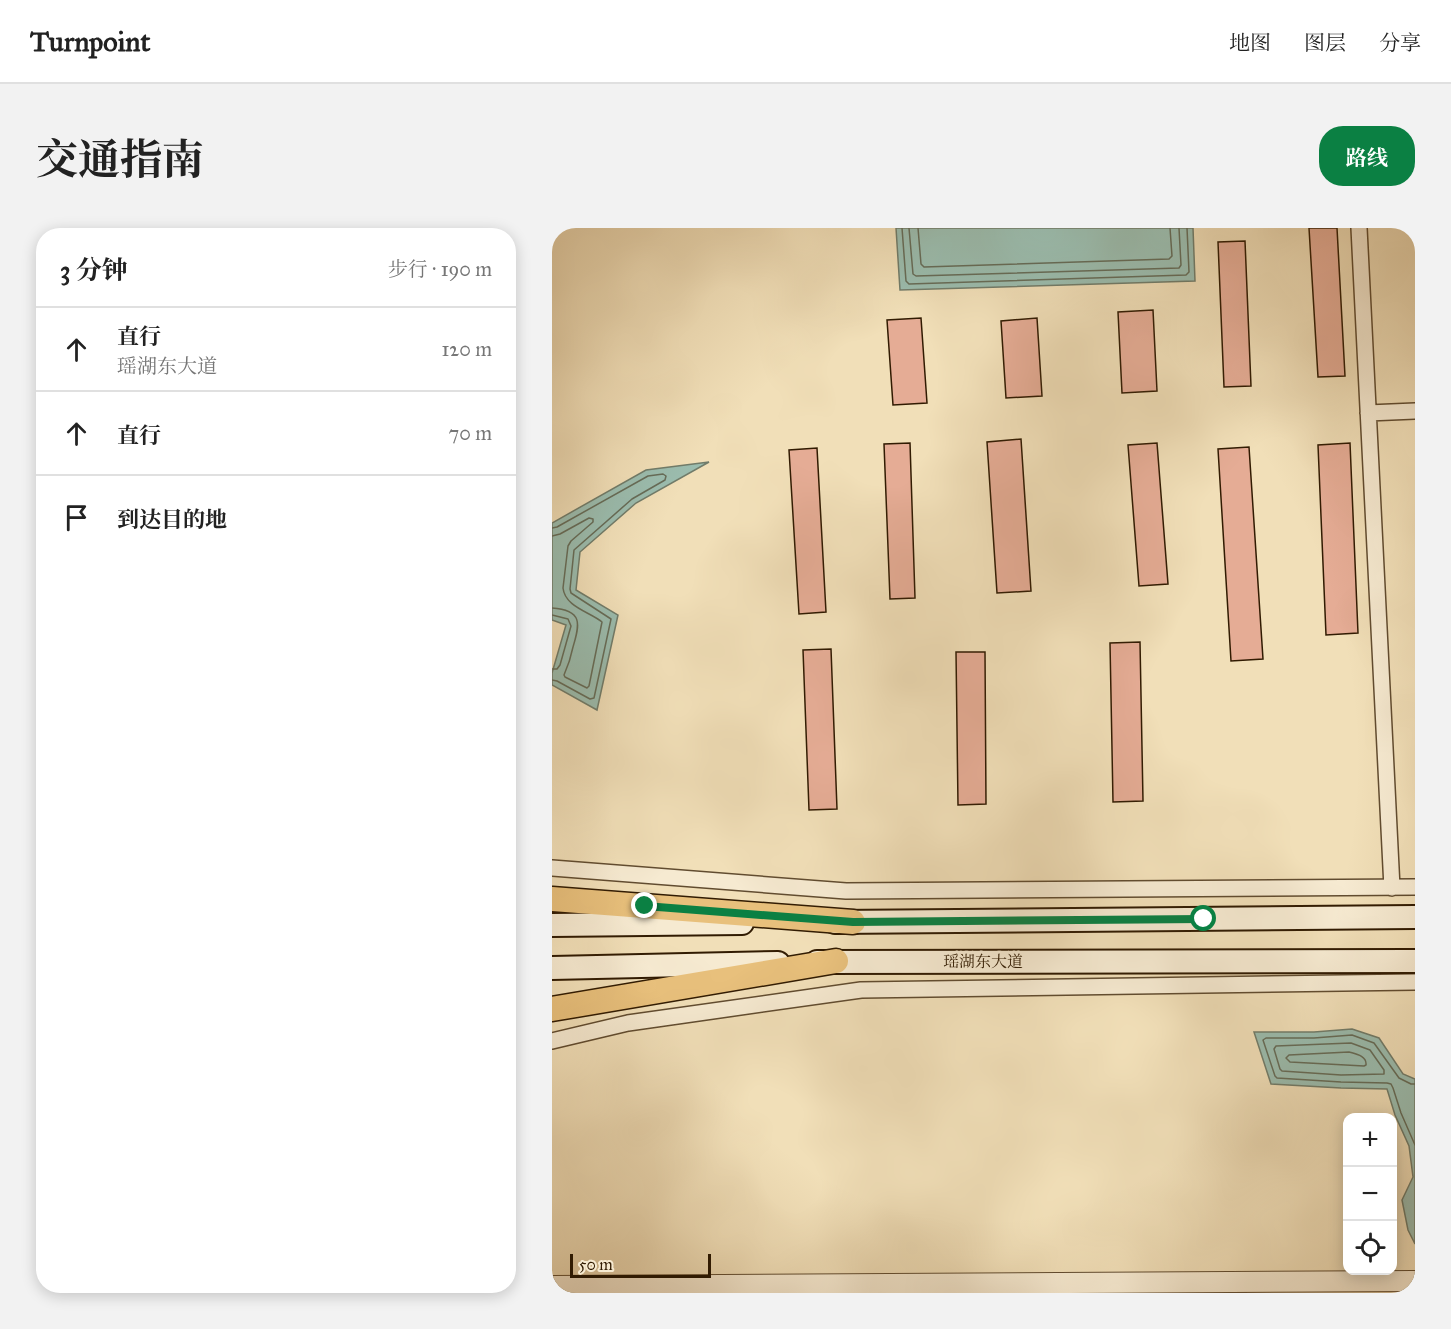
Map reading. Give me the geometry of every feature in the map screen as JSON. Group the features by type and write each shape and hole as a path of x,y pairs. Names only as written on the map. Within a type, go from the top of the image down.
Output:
{"main road":[{"path":"552,899 853,922"},
{"path":"552,925 1415,918"},
{"path":"552,1009 836,961"},
{"name":"瑶湖东大道","path":"552,969 836,961 1415,961"}],"street":[{"path":"1359,228 1392,888"},
{"path":"1368,413 1415,411"},
{"path":"552,868 846,891 1415,887"},
{"path":"552,1041 628,1023 861,990 1415,982"},
{"path":"552,1286 1415,1281"}],"water":[{"path":"896,228 1193,228 1195,281 900,290"},
{"path":"709,462 636,503 580,552 576,590 618,615 597,710 552,685 552,673 566,625 552,620 552,523 646,470"},
{"path":"1352,1029 1379,1038 1403,1074 1415,1079 1415,1244 1408,1230 1402,1200 1413,1177 1409,1146 1387,1089 1271,1084 1254,1032 1314,1032"}],"building":[{"path":"1309,228 1337,228 1345,376 1318,377"},
{"path":"1245,241 1251,386 1224,387 1218,242"},
{"path":"1153,310 1157,391 1122,393 1118,312"},
{"path":"921,318 927,403 893,405 887,320"},
{"path":"1037,318 1042,396 1006,398 1001,321"},
{"path":"1021,439 1031,591 997,593 987,442"},
{"path":"910,443 915,598 890,599 884,444"},
{"path":"1157,443 1168,584 1139,586 1128,445"},
{"path":"1350,443 1358,633 1326,635 1318,445"},
{"path":"1249,447 1263,659 1231,661 1218,449"},
{"path":"817,448 826,612 799,614 789,450"},
{"path":"1140,642 1143,801 1113,802 1110,643"},
{"path":"831,649 837,809 809,810 803,650"},
{"path":"956,652 985,652 986,804 958,805"}],"route":[{"path":"645,906 853,922 1204,919"}]}
